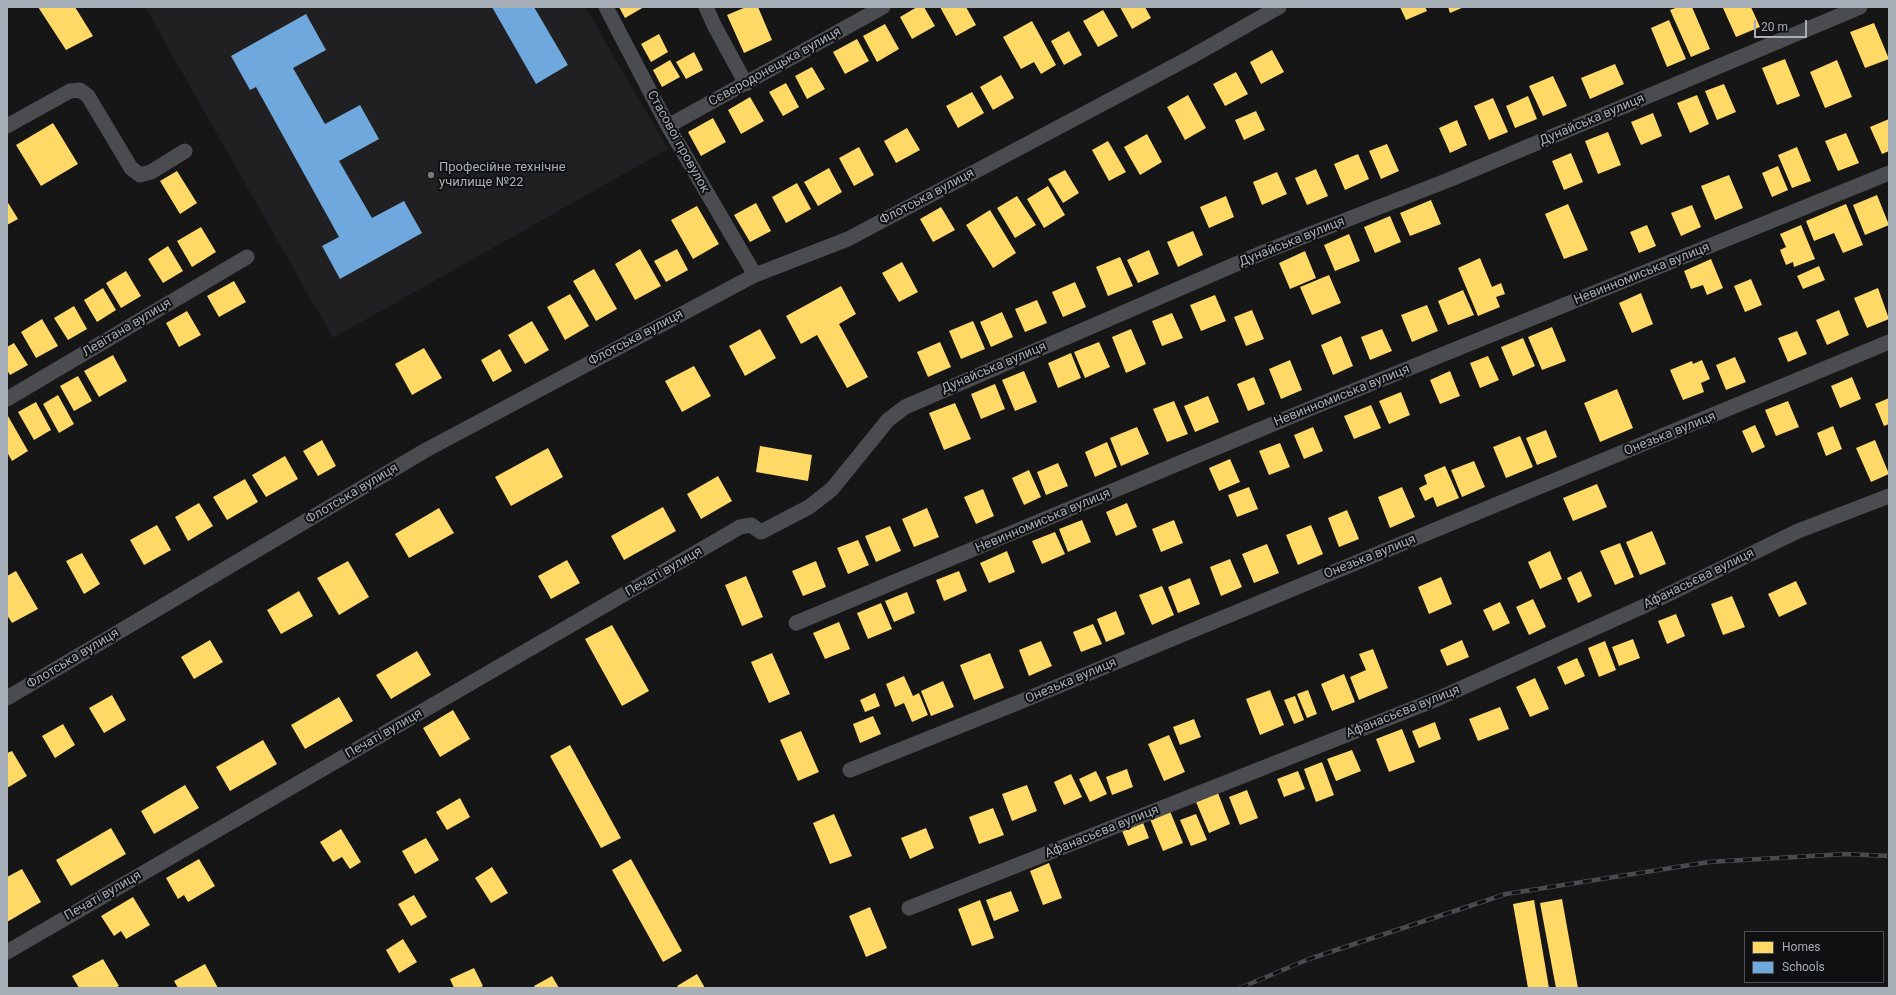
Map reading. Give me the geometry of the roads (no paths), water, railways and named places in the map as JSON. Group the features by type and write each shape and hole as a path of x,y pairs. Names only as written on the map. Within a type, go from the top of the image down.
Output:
{"street":[{"name":"Стасової провулок","path":"606,7 668,126 755,275"},
{"path":"706,7 746,84"},
{"name":"Сєвєродонецька вулиця","path":"668,126 883,7"},
{"name":"Флотська вулиця","path":"7,698 426,450 755,275 848,239 1189,58 1279,7"},
{"name":"Дунайська вулиця","path":"761,532 810,507 832,489 888,420 905,407 1264,252 1451,179 1860,7"},
{"path":"7,126 70,92 80,90 88,96 131,168 140,175 151,172 185,150"},
{"name":"Невинномиська вулиця","path":"796,624 1314,407 1889,174"},
{"name":"Левітана вулиця","path":"7,399 247,257"},
{"name":"Онезька вулиця","path":"850,770 1022,702 1889,342"},
{"name":"Афанасьєва вулиця","path":"909,908 1437,699 1642,607 1798,531 1889,496"},
{"name":"Печаті вулиця","path":"7,952 740,527 751,525 761,532"}],"railway":[{"path":"1240,988 1309,959 1506,894 1709,862 1846,854 1889,856"}],"place":[{"name":"Професійне технічне училище №22","path":"431,175"}]}
